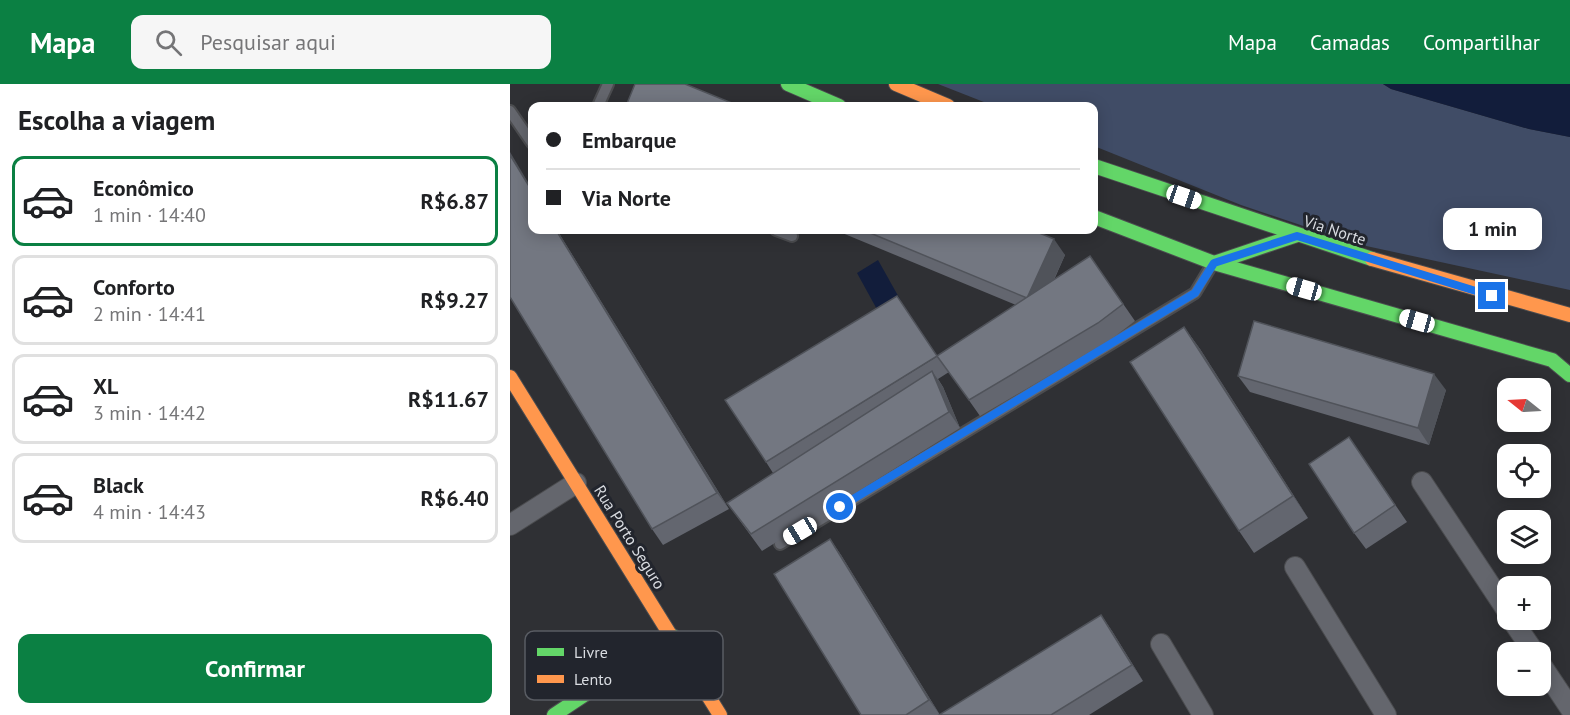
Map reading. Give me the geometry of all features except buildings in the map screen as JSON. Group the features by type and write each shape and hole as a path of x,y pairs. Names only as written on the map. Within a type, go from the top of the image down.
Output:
{"street":[{"path":"788,84 830,102"},
{"path":"896,84 939,102"},
{"name":"Via Norte","path":"1098,167 1297,236 1472,291 1570,315"},
{"path":"1098,219 1214,263 1552,360 1570,375"},
{"path":"1214,263 1297,236"},
{"name":"Rua Porto Seguro","path":"510,378 670,631"},
{"path":"1422,482 1497,595"},
{"path":"510,525 576,483"},
{"path":"1295,567 1386,715"},
{"path":"1161,644 1203,715"},
{"path":"1551,680 1570,708"},
{"path":"554,715 577,700"},
{"name":"Rua Porto Seguro","path":"711,700 720,715"}],"lane":[{"path":"600,102 608,84"},
{"path":"510,111 528,137"},
{"path":"787,234 792,236"},
{"path":"780,544 1195,293 1214,263"}],"shaded area":[{"path":"938,84 1383,84 1391,89 1529,129 1570,137 1570,290 1357,244 1241,205 1098,148 1098,102 984,102"},
{"path":"1383,84 1570,84 1570,137 1529,129 1391,89"},
{"path":"878,260 901,301 879,313 857,273"}],"traffic: fast":[{"path":"788,84 830,102"},
{"path":"1098,167 1372,259"},
{"path":"1098,219 1214,263 1297,235"},
{"path":"1214,263 1552,360 1570,375"},
{"path":"554,715 577,700"}],"traffic: slow":[{"path":"896,84 939,102"},
{"path":"1372,259 1570,315"},
{"path":"510,377 668,631"},
{"path":"711,700 720,715"}],"route":[{"path":"840,507 1195,293 1214,263 1297,236 1492,296"}]}
